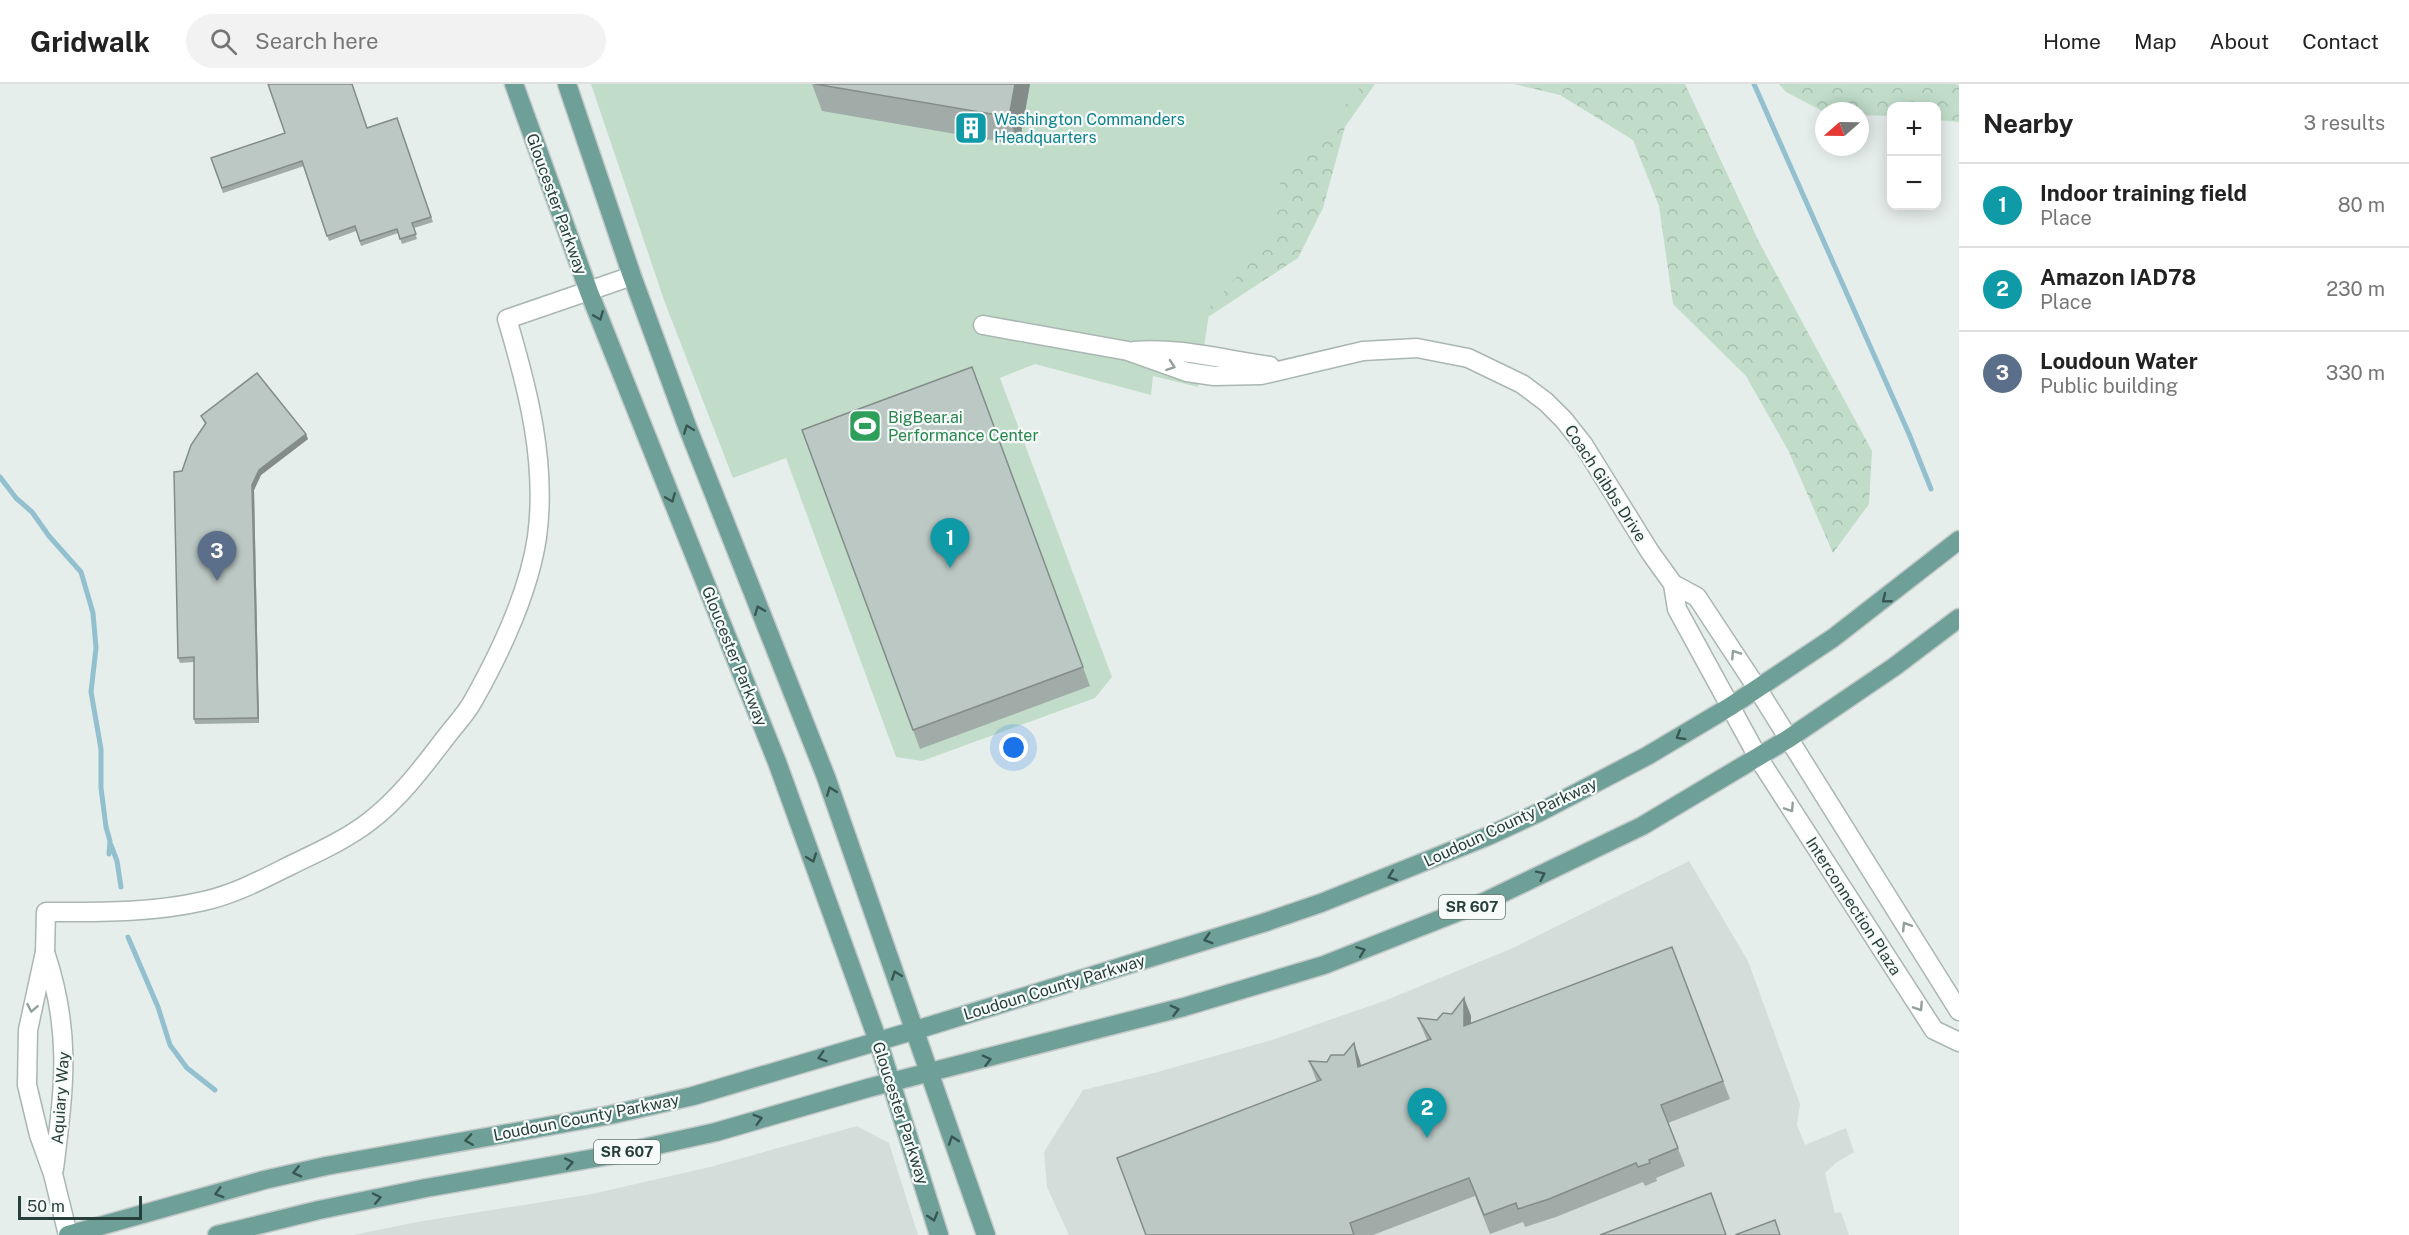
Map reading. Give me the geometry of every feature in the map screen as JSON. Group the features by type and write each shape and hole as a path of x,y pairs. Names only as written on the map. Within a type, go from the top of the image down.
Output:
{"main road":[{"name":"Gloucester Parkway","path":"514,84 589,292 777,762 878,1041 939,1235"},
{"path":"567,84 632,276 687,426 826,777 986,1235"},
{"name":"Loudoun County Parkway","path":"68,1235 264,1180 326,1166 503,1135 693,1096 1263,923 1440,857 1540,812 1647,756 1731,706 1862,617 1959,540"},
{"name":"SR 607","path":"217,1235 426,1188 660,1145 716,1132 930,1072 972,1064 1257,987 1402,935 1486,901 1642,826 1759,759 1894,667 1959,618"}],"street":[{"path":"589,292 632,276"},
{"name":"Aquiary Way","path":"68,1235 27,1085 28,1030 45,952 46,912 139,911 171,908 206,901 244,888 324,849 370,821 413,780 472,703 527,582 537,536 539,477 534,424 507,319 589,292"},
{"name":"Coach Gibbs Drive","path":"982,325 1128,351 1159,349 1186,351 1289,368 1363,351 1418,348 1468,358 1522,384 1546,402 1583,444 1650,552 1673,584 1697,597 1788,739"},
{"name":"Coach Gibbs Drive","path":"1673,584 1677,609 1759,759"},
{"name":"Interconnection Plaza","path":"1788,739 1959,1011"},
{"name":"Interconnection Plaza","path":"1759,759 1934,1030 1959,1042"},
{"name":"Aquiary Way","path":"45,952 56,984 65,1053 62,1104 53,1174"}],"shaded area":[{"path":"1689,861 1748,961 1800,1104 1797,1125 1805,1145 1846,1128 1854,1152 1825,1173 1835,1213 1841,1212 1849,1235 1069,1235 1047,1187 1044,1152 1083,1090 1272,1040 1384,1001 1513,948"},
{"path":"857,1126 889,1143 918,1235 353,1235 417,1222 592,1194 714,1166"}],"green space":[{"name":"BigBear.ai Performance Center","path":"591,84 1363,84 1280,182 1276,216 1269,241 1210,307 1198,387 1153,376 1151,395 1035,364 1000,378 1112,677 1095,698 922,761 896,757 786,458 733,478 665,303"},
{"path":"1206,84 1375,84 1345,127 1323,208 1298,258 1199,323"},
{"path":"1514,84 1685,84 1759,242 1872,451 1869,504 1833,553 1789,452 1746,376 1673,304 1659,206 1633,140 1560,95"},
{"path":"1779,84 1955,84 1959,85 1959,122 1941,120 1941,102 1887,102 1887,116 1869,115 1869,102 1815,102 1815,107 1786,92"}],"building":[{"path":"268,84 352,84 367,128 397,118 431,217 412,223 416,234 400,239 397,229 360,241 355,226 327,236 302,161 222,188 211,158 285,133"},
{"path":"815,84 1015,84 1009,117"},
{"path":"972,367 1083,667 913,730 802,430"},
{"path":"257,373 306,434 259,470 252,485 258,718 194,719 194,657 178,658 174,472 182,471 191,445 206,423 201,416"},
{"path":"1672,947 1723,1081 1661,1105 1678,1148 1649,1160 1650,1163 1638,1167 1636,1163 1549,1199 1518,1209 1516,1203 1484,1215 1469,1178 1350,1223 1354,1235 1146,1235 1117,1158 1321,1080 1309,1061 1327,1062 1331,1055 1344,1055 1354,1043 1358,1067 1431,1039 1418,1018 1437,1020 1443,1013 1452,1014 1464,998 1464,1026"},
{"path":"1711,1193 1726,1235 1600,1235"},
{"path":"1775,1220 1780,1235 1735,1235"}],"waterway":[{"path":"1754,84 1909,434 1931,489"},
{"path":"0,477 81,572 93,613 96,648 91,692 101,749 101,788 110,841 109,854"},
{"path":"111,845 117,861 121,887"},
{"path":"128,937 158,1007 170,1045 187,1068 215,1090"}],"place":[{"name":"Washington Commanders Headquarters","path":"971,128"},
{"name":"BigBear.ai Performance Center","path":"865,426"},
{"name":"Indoor training field","path":"950,568"},
{"name":"Loudoun Water","path":"217,581"},
{"name":"Amazon IAD78","path":"1427,1138"}]}
